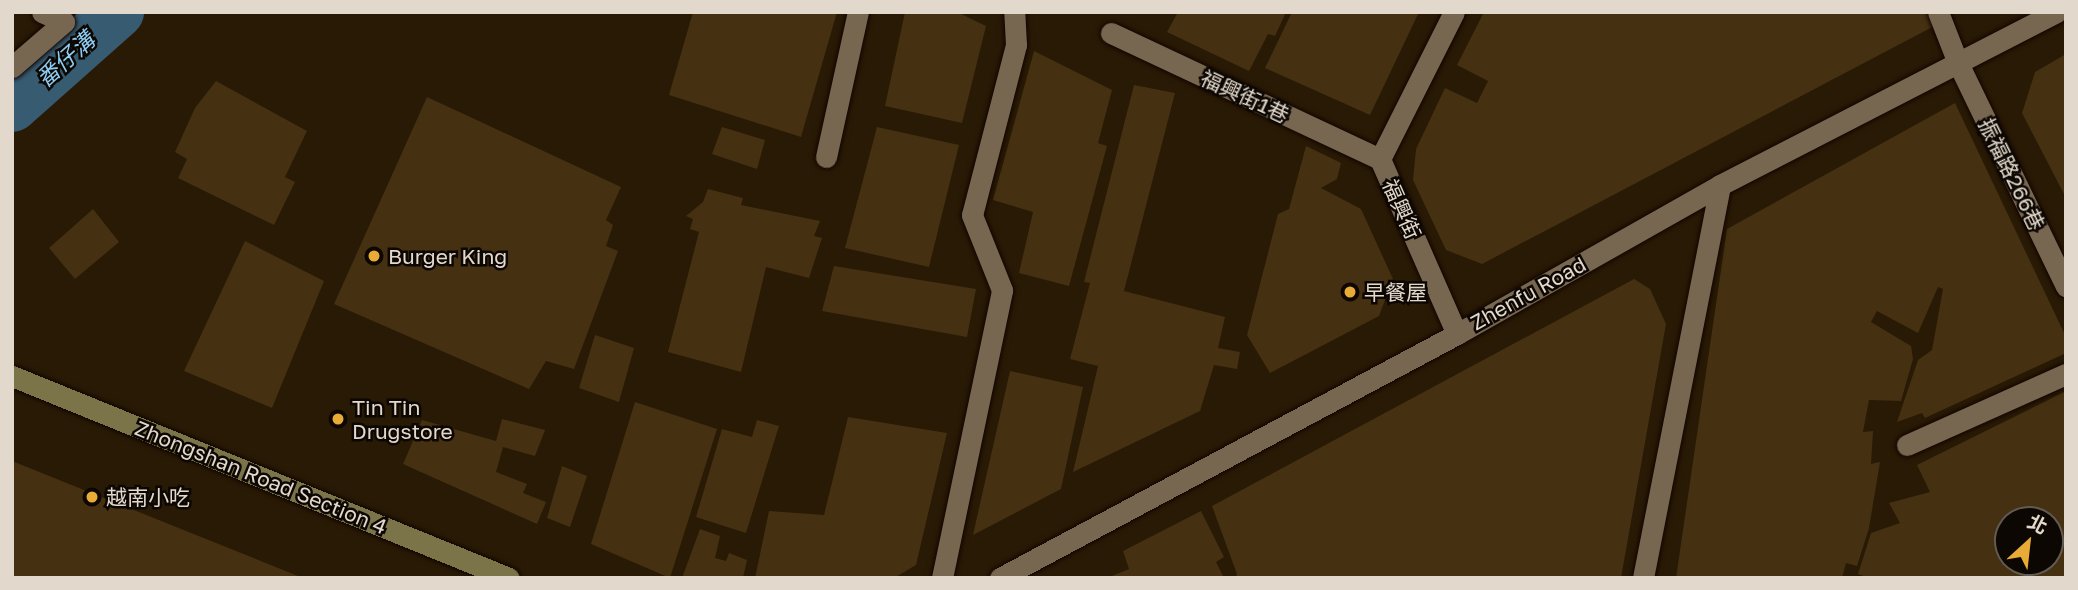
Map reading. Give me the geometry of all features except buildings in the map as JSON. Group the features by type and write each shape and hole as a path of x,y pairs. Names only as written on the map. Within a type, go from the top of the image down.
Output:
{"street":[{"path":"12,67 64,22 42,12"},
{"path":"826,156 858,12"},
{"path":"942,578 1002,290 972,215 1016,44 1014,12"},
{"name":"福興街","path":"1454,12 1380,159 1457,334"},
{"name":"振福路266巷","path":"1938,12 1958,63 2066,286"},
{"name":"Zhenfu Road","path":"1000,578 1457,334 1720,185 2057,12"},
{"name":"福興街1巷","path":"1111,33 1380,159"},
{"path":"1643,578 1720,185"},
{"path":"1907,445 2066,374"},
{"name":"Zhongshan Road Section 4","path":"12,376 509,578"}],"waterway":[{"name":"番仔溝","path":"12,106 118,12"}],"place":[{"name":"Burger King","path":"374,256"},
{"name":"早餐屋","path":"1350,292"},
{"name":"Tin Tin Drugstore","path":"338,419"},
{"name":"越南小吃","path":"92,497"}]}
